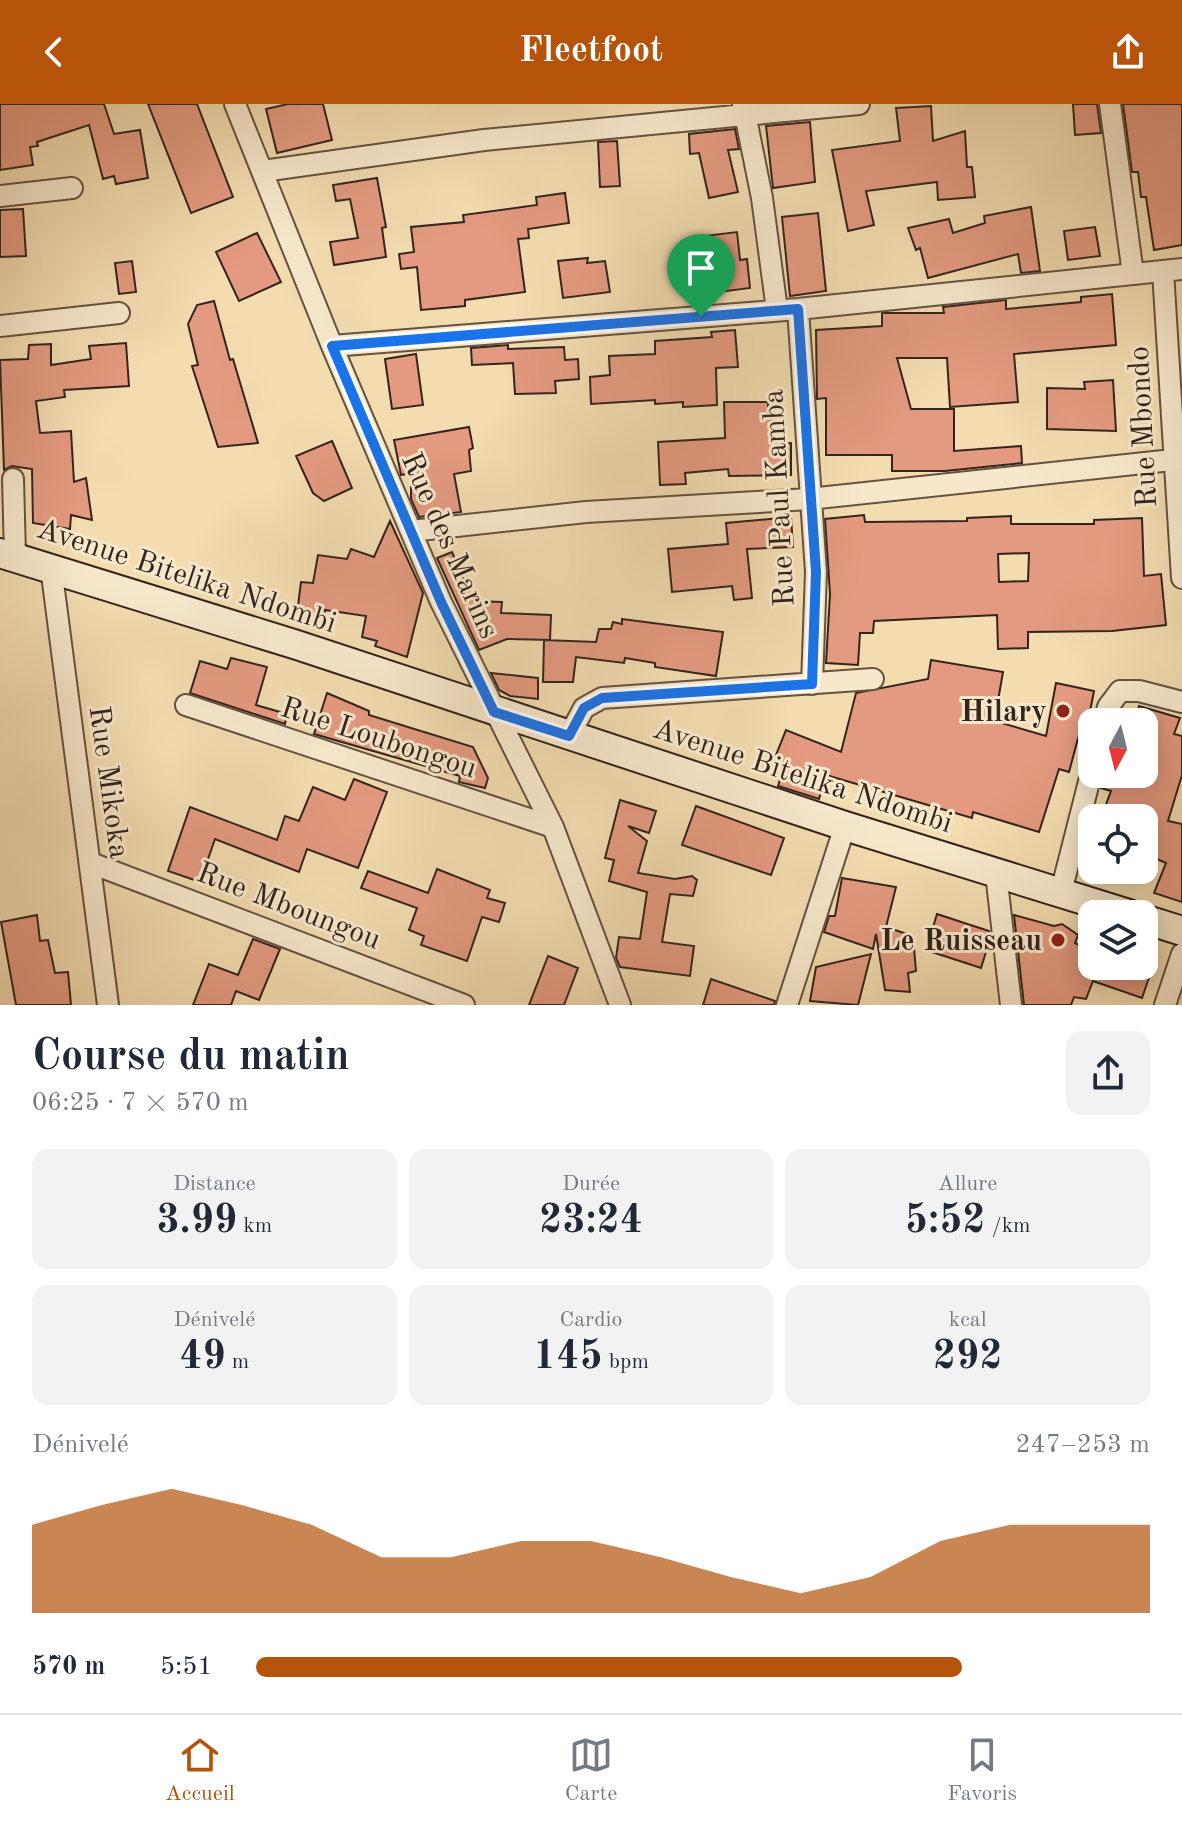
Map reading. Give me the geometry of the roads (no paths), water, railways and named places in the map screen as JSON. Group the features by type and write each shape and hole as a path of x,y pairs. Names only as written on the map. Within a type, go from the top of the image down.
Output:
{"street":[{"name":"Rue des Marins","path":"235,104 332,346 411,531 494,712 553,827 620,1005"},
{"path":"263,171 484,140 744,109 859,104"},
{"path":"1110,104 1133,274"},
{"name":"Rue Paul Kamba","path":"744,109 787,309 816,572 812,684"},
{"path":"0,196 72,188"},
{"path":"332,346 787,309 1173,270"},
{"name":"Rue Mbondo","path":"1173,270 1182,578"},
{"path":"0,326 119,313"},
{"path":"411,531 586,512 809,499 1177,460"},
{"path":"7,554 13,479"},
{"name":"Avenue Bitelika Ndombi","path":"7,554 845,826 1086,900"},
{"name":"Rue Mikoka","path":"51,567 108,1005"},
{"path":"569,736 584,708 602,698 873,679"},
{"path":"1108,708 1120,691 1139,691 1182,702"},
{"name":"Rue Loubongou","path":"186,705 553,827"},
{"path":"1061,892 1087,788"},
{"path":"787,1005 845,826"},
{"name":"Rue Mboungou","path":"91,863 461,1004"},
{"path":"996,873 1011,1005"},
{"path":"1158,923 1182,931"},
{"path":"1165,1005 1182,954"}],"place":[{"name":"Hilary","path":"1063,711"},
{"name":"Le Ruisseau","path":"1058,940"}]}
